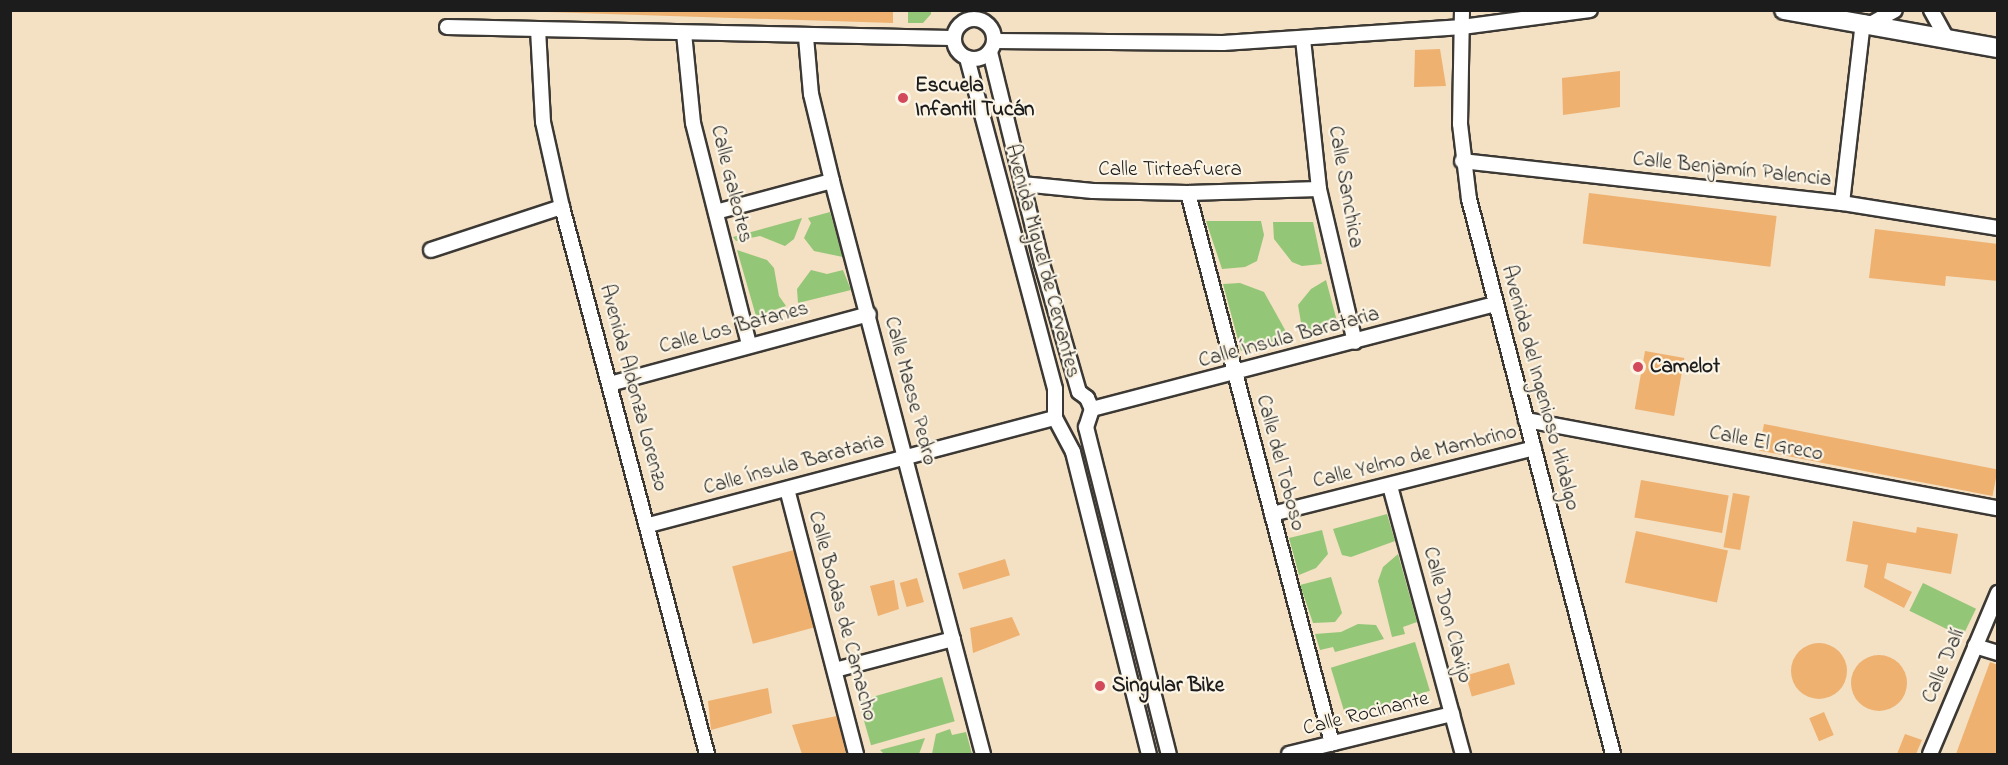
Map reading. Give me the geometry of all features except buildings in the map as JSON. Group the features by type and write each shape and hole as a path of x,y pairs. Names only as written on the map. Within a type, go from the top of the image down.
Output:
{"street":[{"path":"958,10 957,50 967,58 979,59 992,46 1223,43 1303,39 1462,27 1590,10"},
{"name":"Avenida del Ingenioso Hidalgo","path":"1462,10 1462,161 1496,304 1613,754"},
{"path":"1784,10 1867,22 1998,48"},
{"path":"1867,22 1895,10"},
{"path":"1931,10 1946,37"},
{"path":"447,27 806,37 956,32 968,19 978,15 991,27 992,46"},
{"path":"1842,203 1867,22"},
{"name":"Avenida Aldonza Lorenzo","path":"538,29 543,122 562,207 649,525 707,754"},
{"name":"Calle Galeotes","path":"684,33 689,102 749,344"},
{"name":"Calle Maese Pedro","path":"806,37 811,94 832,181 983,754"},
{"name":"Calle Sanchica","path":"1303,39 1319,189 1355,342"},
{"name":"Avenida Miguel de Cervantes","path":"992,46 1022,183 1079,392 1087,398 1092,409"},
{"name":"Avenida Miguel de Cervantes","path":"967,58 1055,389 1055,411 1073,452 1149,754"},
{"name":"Calle Benjamín Palencia","path":"1462,161 1842,203 1998,228"},
{"path":"717,212 832,181"},
{"name":"Calle Tirteafuera","path":"1022,183 1093,191 1188,193 1319,189"},
{"name":"Calle del Toboso","path":"1188,193 1332,743"},
{"path":"431,250 562,207"},
{"name":"Calle Ínsula Barataria","path":"1092,409 1235,374 1496,304"},
{"name":"Calle Los Batanes","path":"610,384 749,344 868,314"},
{"name":"Avenida Miguel de Cervantes","path":"1055,411 1061,396 1079,392"},
{"path":"1092,409 1086,427 1169,754"},
{"name":"Calle Ínsula Barataria","path":"649,525 906,458 1055,411"},
{"name":"Calle El Greco","path":"1526,420 1998,508"},
{"path":"1064,432 1086,427"},
{"name":"Calle Yelmo de Mambrino","path":"1272,514 1534,448"},
{"name":"Calle Don Clavijo","path":"1390,486 1463,754"},
{"name":"Calle Bodas de Camacho","path":"787,489 856,754"},
{"name":"Calle Dalí","path":"1930,754 1998,593"},
{"path":"835,670 953,639"},
{"path":"1975,646 1998,653"},
{"name":"Calle Rocinante","path":"1289,754 1452,714"}],"green space":[{"path":"908,11 931,11 931,14 923,23 908,23"},
{"path":"830,212 843,257 814,251 804,238 811,223 808,218"},
{"path":"802,218 794,239 785,246 760,236 736,241 733,237"},
{"path":"1206,221 1261,221 1264,235 1257,261 1245,267 1222,269"},
{"path":"1273,222 1313,222 1322,264 1302,266 1292,262 1274,239"},
{"path":"737,250 767,260 774,268 779,296 786,306 756,316"},
{"path":"811,270 827,274 843,270 851,290 798,303 797,289"},
{"path":"1326,280 1338,325 1303,334 1298,305 1311,289"},
{"path":"1240,283 1264,292 1289,337 1241,351 1223,284"},
{"path":"1387,514 1395,541 1351,557 1342,555 1333,529"},
{"path":"1322,530 1328,554 1316,568 1299,575 1289,538"},
{"path":"1398,554 1417,622 1403,627 1405,634 1392,637 1378,581 1383,567"},
{"path":"1331,577 1342,613 1335,622 1313,623 1300,585"},
{"path":"1923,583 1976,609 1962,637 1909,611"},
{"path":"1358,624 1376,625 1384,639 1335,652 1333,647 1320,650 1315,634 1341,632"},
{"path":"1415,642 1430,691 1346,717 1331,668"},
{"path":"942,677 955,721 871,745 858,701"},
{"path":"950,729 952,735 966,732 972,754 932,754 936,734"},
{"path":"925,738 919,754 884,754 880,750"}],"place":[{"name":"Escuela Infantil Tucán","path":"903,98"},
{"name":"Camelot","path":"1638,367"},
{"name":"Singular Bike","path":"1100,686"}]}
